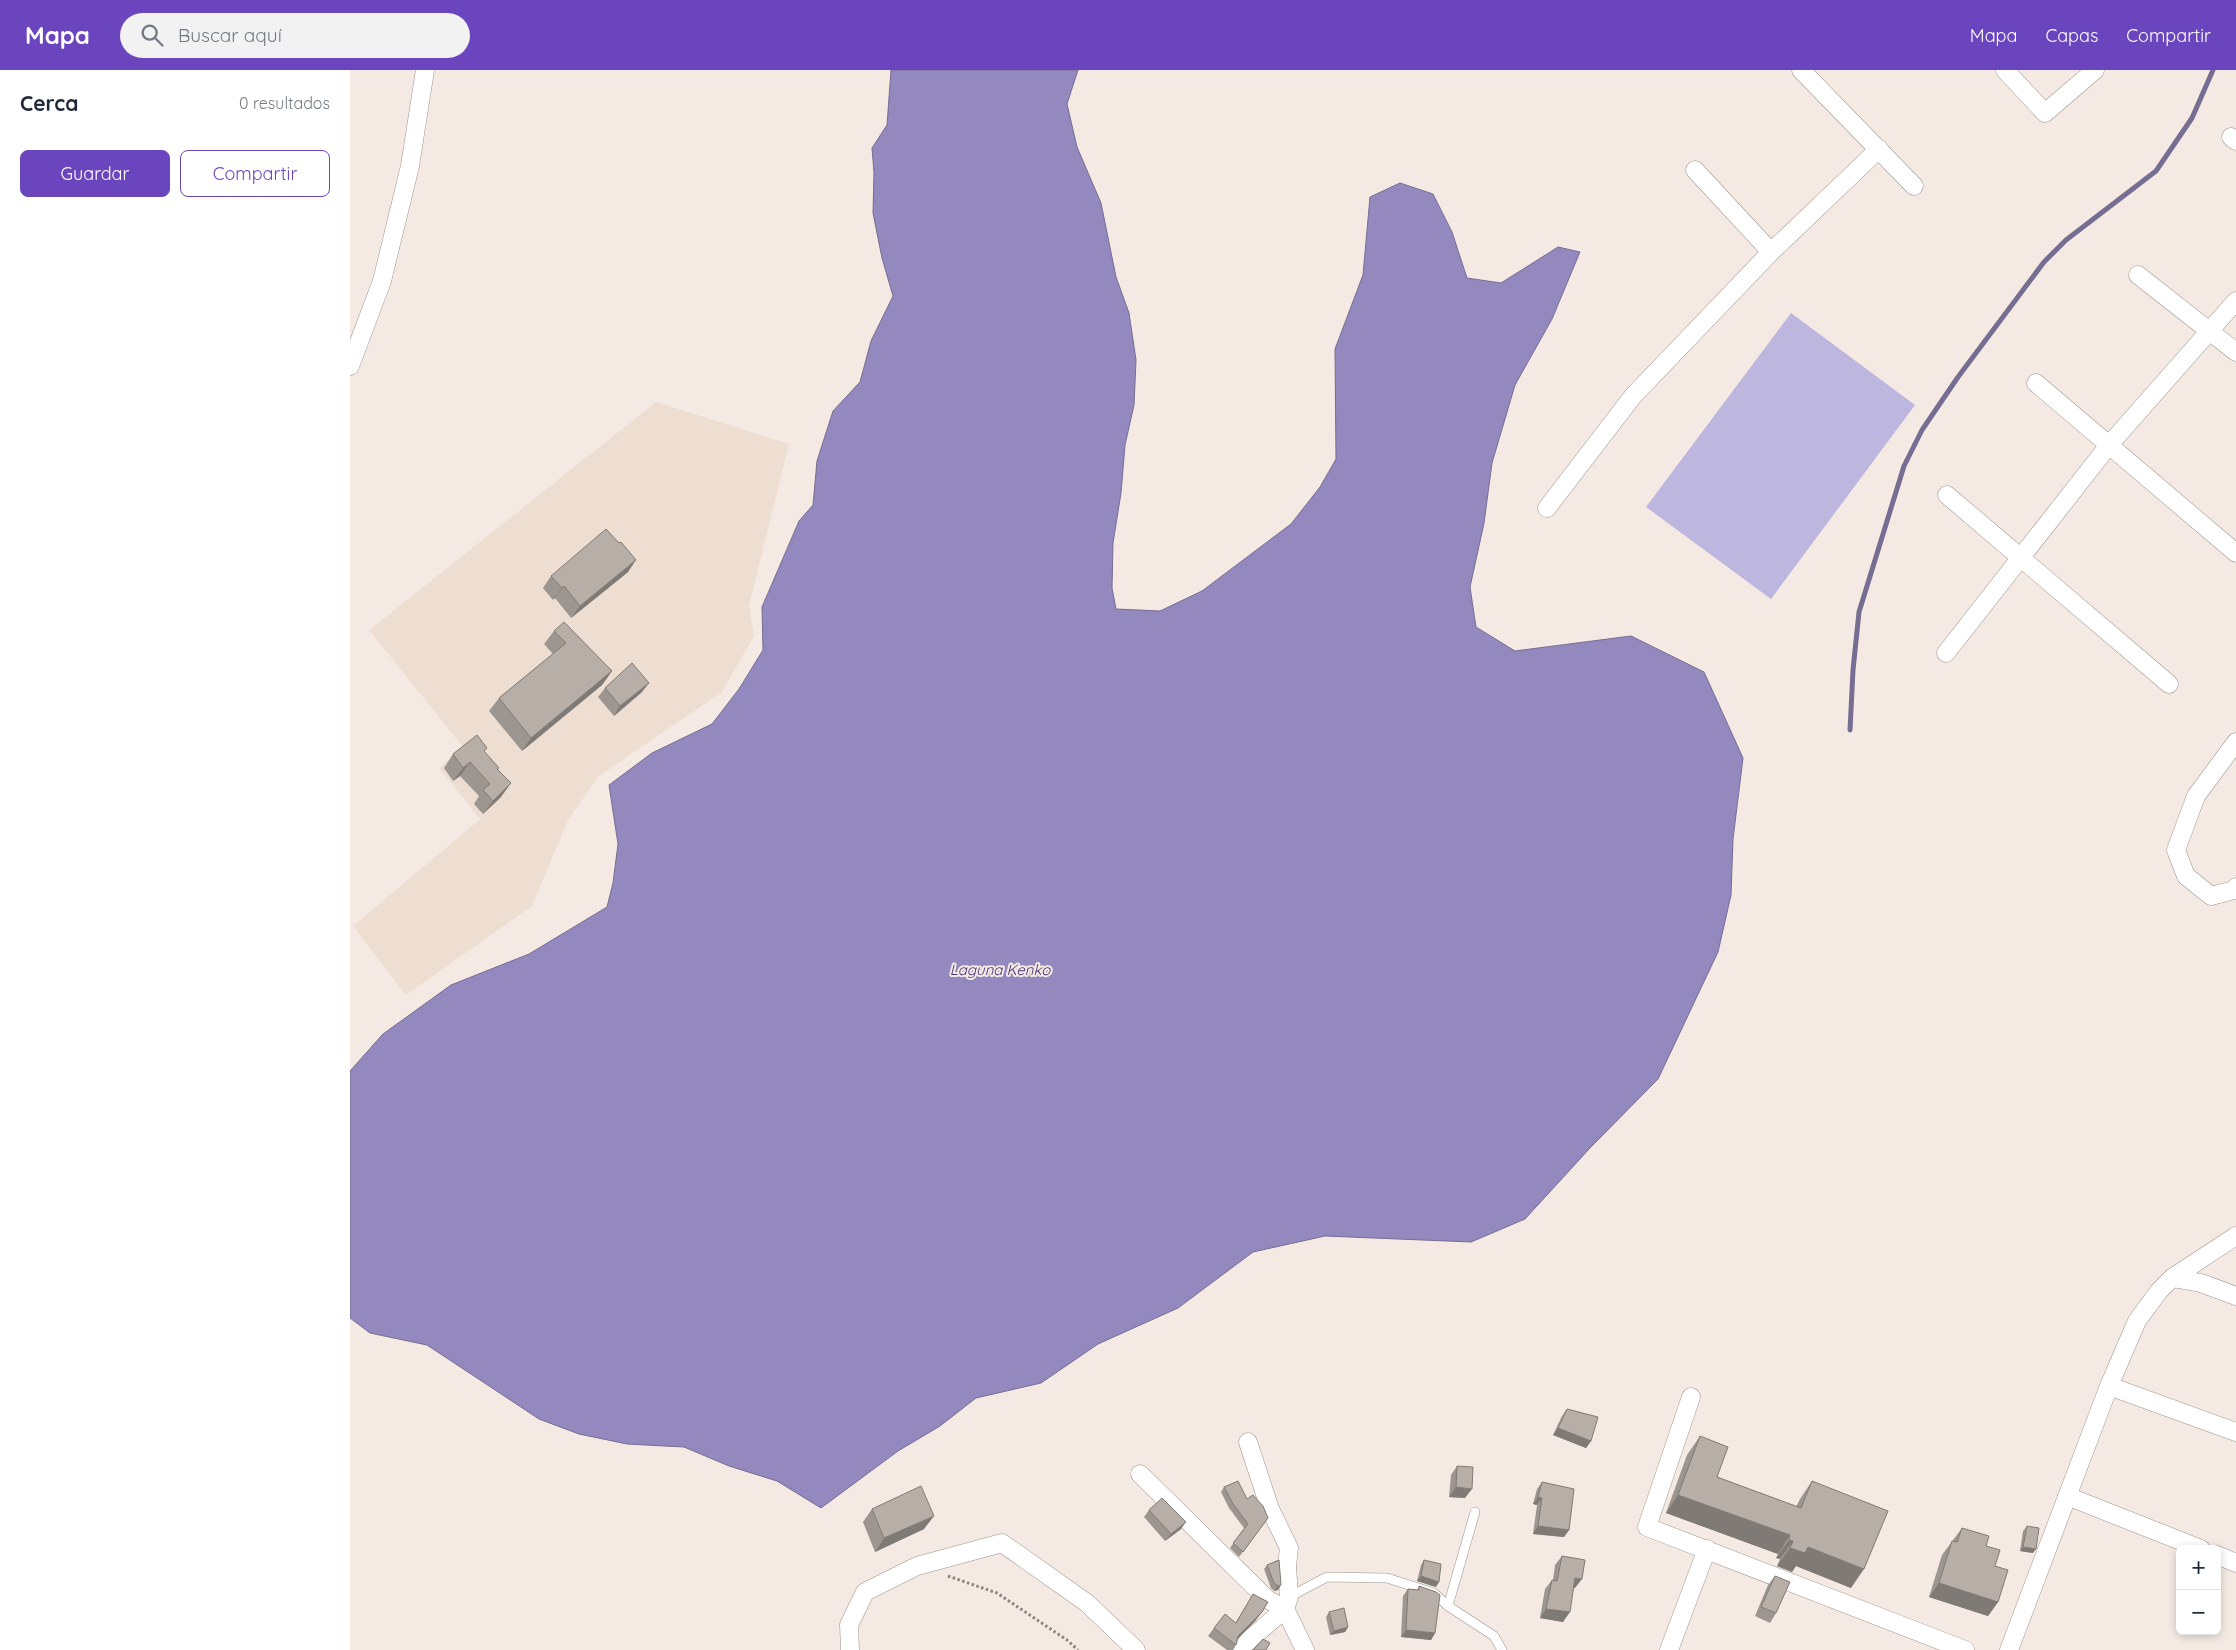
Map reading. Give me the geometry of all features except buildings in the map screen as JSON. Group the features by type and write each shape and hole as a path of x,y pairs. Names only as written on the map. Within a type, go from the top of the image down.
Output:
{"street":[{"path":"350,366 382,281 410,166 425,70"},
{"path":"1802,70 1914,186"},
{"path":"2005,70 2045,113 2095,70"},
{"path":"1547,508 1633,396 1771,252 1880,149"},
{"path":"1695,170 1771,252"},
{"path":"2138,275 2236,352"},
{"path":"1946,652 2109,445 2236,301"},
{"path":"2036,383 2236,554"},
{"path":"1947,495 2169,684"},
{"path":"2236,742 2196,796 2176,850 2186,876 2210,896 2234,890 2236,887"},
{"path":"2008,1650 2109,1386 2137,1321 2159,1291 2172,1278 2236,1236"},
{"path":"2172,1278 2201,1283 2236,1296"},
{"path":"2109,1386 2236,1432"},
{"path":"1691,1397 1647,1527 1965,1650"},
{"path":"1248,1442 1270,1508 1290,1548 1287,1566 1287,1603 1306,1650"},
{"path":"1140,1474 1267,1599 1287,1603"},
{"path":"2067,1496 2190,1545"},
{"path":"850,1650 849,1626 865,1592 917,1566 1002,1544 1087,1603 1136,1650"},
{"path":"1669,1650 1707,1549"},
{"path":"2221,1557 2236,1563"},
{"path":"1241,1650 1287,1603"}],"lane":[{"path":"1448,1606 1475,1512"},
{"path":"1287,1603 1327,1577 1387,1578 1434,1593 1448,1606 1494,1636 1502,1650"}],"path":[{"path":"917,1566 997,1593 1067,1640 1078,1650"}],"shaded area":[{"path":"1791,313 1915,405 1771,599 1646,507"},
{"path":"656,402 789,444 749,606 754,636 722,692 599,776 568,820 532,906 406,995 353,926 480,819 439,768 463,747 369,630"}],"water":[{"name":"Laguna Kenko","path":"891,70 1078,70 1067,104 1077,147 1101,203 1116,277 1129,313 1136,360 1134,405 1125,445 1121,493 1113,543 1112,588 1116,609 1160,611 1202,591 1291,524 1320,487 1336,459 1335,349 1363,275 1370,197 1400,183 1433,194 1452,232 1467,278 1501,283 1558,247 1580,252 1552,319 1515,385 1492,463 1484,523 1470,587 1476,627 1515,651 1631,636 1704,672 1743,758 1733,839 1731,895 1718,952 1658,1079 1590,1148 1525,1219 1471,1242 1325,1236 1253,1252 1178,1308 1098,1344 1041,1383 976,1398 940,1426 898,1451 821,1508 777,1481 729,1466 684,1447 627,1444 579,1434 539,1419 427,1345 370,1333 350,1318 350,1071 383,1034 451,985 529,954 607,907 613,883 618,844 609,785 652,753 712,724 739,689 763,650 762,607 799,521 813,505 817,461 833,411 860,382 871,341 893,296 882,258 873,213 874,173 872,148 887,125"}],"waterway":[{"path":"1850,730 1853,670 1859,612 1904,466 1922,430 1958,377 2044,262 2066,240 2156,171 2192,118 2213,70"}]}
